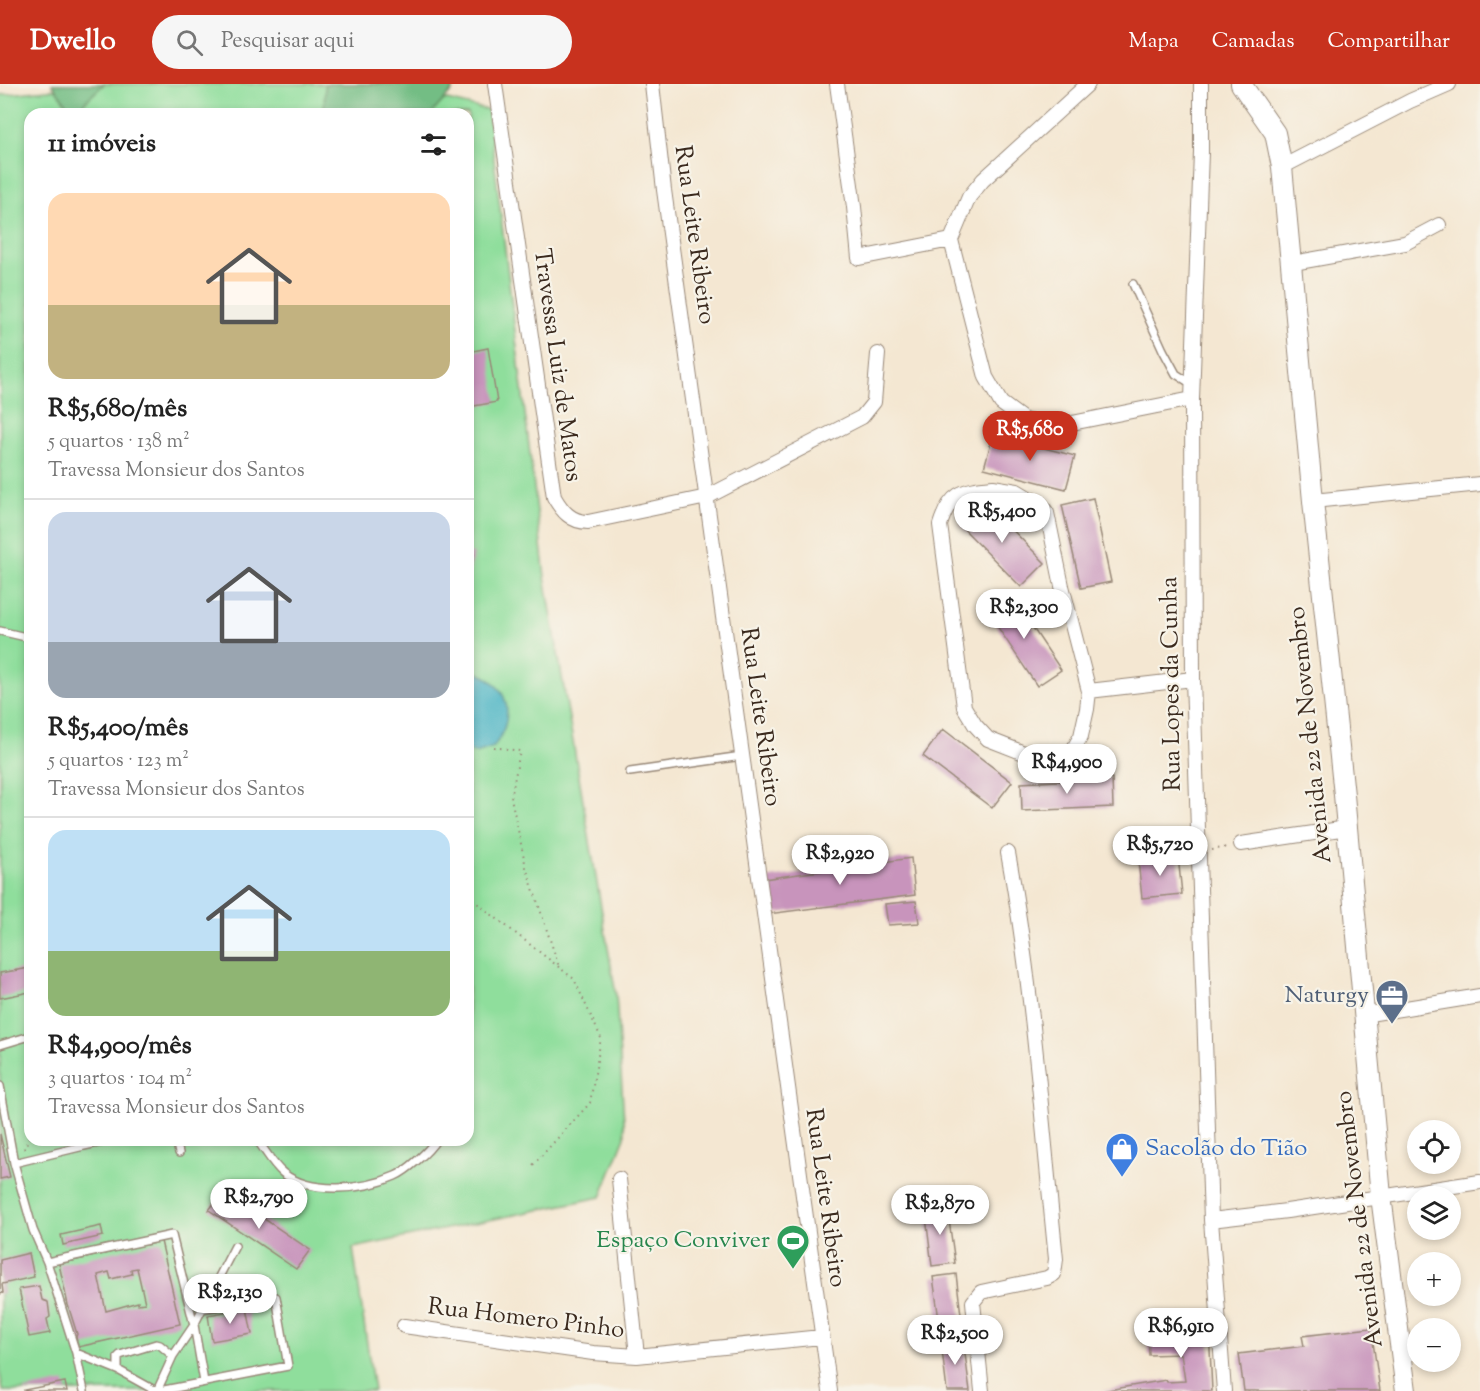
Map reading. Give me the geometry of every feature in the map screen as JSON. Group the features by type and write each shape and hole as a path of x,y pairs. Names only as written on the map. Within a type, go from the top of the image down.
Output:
{"street":[{"name":"Travessa Luiz de Matos","path":"495,84 554,497 562,511 574,519 588,522 707,497 862,417 874,402 878,354"},
{"name":"Rua Leite Ribeiro","path":"652,84 664,190 830,1391"},
{"path":"837,84 859,258 951,240"},
{"path":"1088,84 983,180 969,197 951,240 986,377 1001,403 1024,420 1045,424 1067,423 1192,399"},
{"name":"Rua Lopes da Cunha","path":"1201,84 1192,384 1193,679 1211,1220 1224,1391"},
{"name":"Avenida 22 de Novembro","path":"1241,84 1275,133 1282,167 1381,1197 1406,1391"},
{"path":"1282,167 1410,101 1449,84"},
{"path":"1293,263 1405,243 1439,225"},
{"path":"1313,501 1480,484"},
{"path":"1007,488 1017,491 1042,506 1050,520 1062,586 1089,691 1081,736 1073,750 1060,758 1042,760 1020,752 988,739 975,725 964,707 940,525 945,510 953,498 972,489 1007,488"},
{"path":"1089,691 1193,679"},
{"path":"1241,844 1347,828"},
{"path":"982,1391 973,1302 981,1292 1047,1278 1054,1274 1056,1259 1030,1005 1017,901 1008,853"},
{"path":"1364,1015 1480,996"},
{"path":"620,1179 637,1356"},
{"path":"1211,1220 1480,1182"},
{"name":"Rua Homero Pinho","path":"404,1326 593,1353 637,1356 821,1337"}],"lane":[{"path":"1133,284 1176,374 1192,384"},
{"path":"0,631 24,637"},
{"path":"630,772 742,756"},
{"path":"0,1045 24,1038"},
{"path":"0,1086 14,1163 33,1230 47,1262 76,1353 84,1391"},
{"path":"14,1163 74,1146"},
{"path":"177,1146 179,1153"},
{"path":"262,1146 283,1173 312,1187 358,1187 396,1176 432,1146"},
{"path":"47,1262 172,1235 194,1325 204,1382"},
{"path":"158,1391 172,1356 194,1325 235,1246"},
{"path":"76,1353 118,1370 158,1391 286,1367 289,1363 276,1297 201,1309"},
{"path":"118,1370 120,1355 156,1344 172,1356"}],"path":[{"path":"494,747 520,751 511,798 526,867 559,967"},
{"path":"1199,853 1241,844"},
{"path":"474,901 574,979 601,1038 590,1103 532,1166"}],"green space":[{"path":"52,84 104,84 78,108 69,108"},
{"path":"105,84 382,84 488,110 545,577 616,995 625,1137 601,1197 353,1248 374,1391 3,1391 0,1374 0,95"},
{"path":"325,84 454,84 452,91 436,108 324,108"}],"water":[{"path":"474,672 486,677 499,689 504,697 507,715 502,734 494,747 474,752"}],"building":[{"path":"488,348 497,402 474,406 474,351"},
{"path":"993,435 1075,456 1066,489 984,468"},
{"path":"1093,498 1111,582 1081,588 1062,505"},
{"path":"984,501 1045,563 1021,587 960,525"},
{"path":"1011,595 1061,670 1037,686 987,611"},
{"path":"943,729 1012,782 992,808 923,756"},
{"path":"1112,778 1113,807 1022,811 1021,783"},
{"path":"1178,856 1182,894 1142,898 1138,860"},
{"path":"911,858 915,895 768,914 764,879"},
{"path":"916,901 919,923 888,925 885,904"},
{"path":"24,969 24,993 0,998 0,973"},
{"path":"0,1134 10,1177 0,1179"},
{"path":"223,1191 310,1250 296,1269 209,1210"},
{"path":"947,1206 955,1263 932,1266 925,1209"},
{"path":"101,1226 103,1236 63,1245 61,1235"},
{"path":"161,1241 180,1324 78,1347 77,1334 59,1264","holes":["137,1268 145,1303 138,1304 138,1302 106,1311 98,1275 109,1272 111,1279 132,1274 131,1269"]},
{"path":"29,1253 34,1277 2,1284 3,1293 0,1294 0,1260"},
{"path":"956,1274 963,1331 941,1334 933,1277"},
{"path":"39,1286 42,1300 48,1302 50,1317 47,1319 50,1333 29,1337 19,1289"},
{"path":"247,1308 252,1334 212,1341 208,1315"},
{"path":"1209,1328 1212,1391 1102,1391 1166,1380 1167,1382 1185,1381 1181,1354 1149,1355 1148,1330"},
{"path":"1371,1328 1380,1391 1244,1391 1239,1354 1304,1346 1302,1336"},
{"path":"963,1339 970,1391 947,1391 941,1342"},
{"path":"65,1382 67,1391 24,1391 24,1390"}],"place":[{"name":"Naturgy","path":"1392,1025"},
{"name":"Sacolão do Tião","path":"1122,1178"},
{"name":"Espaço Conviver","path":"793,1270"}]}
